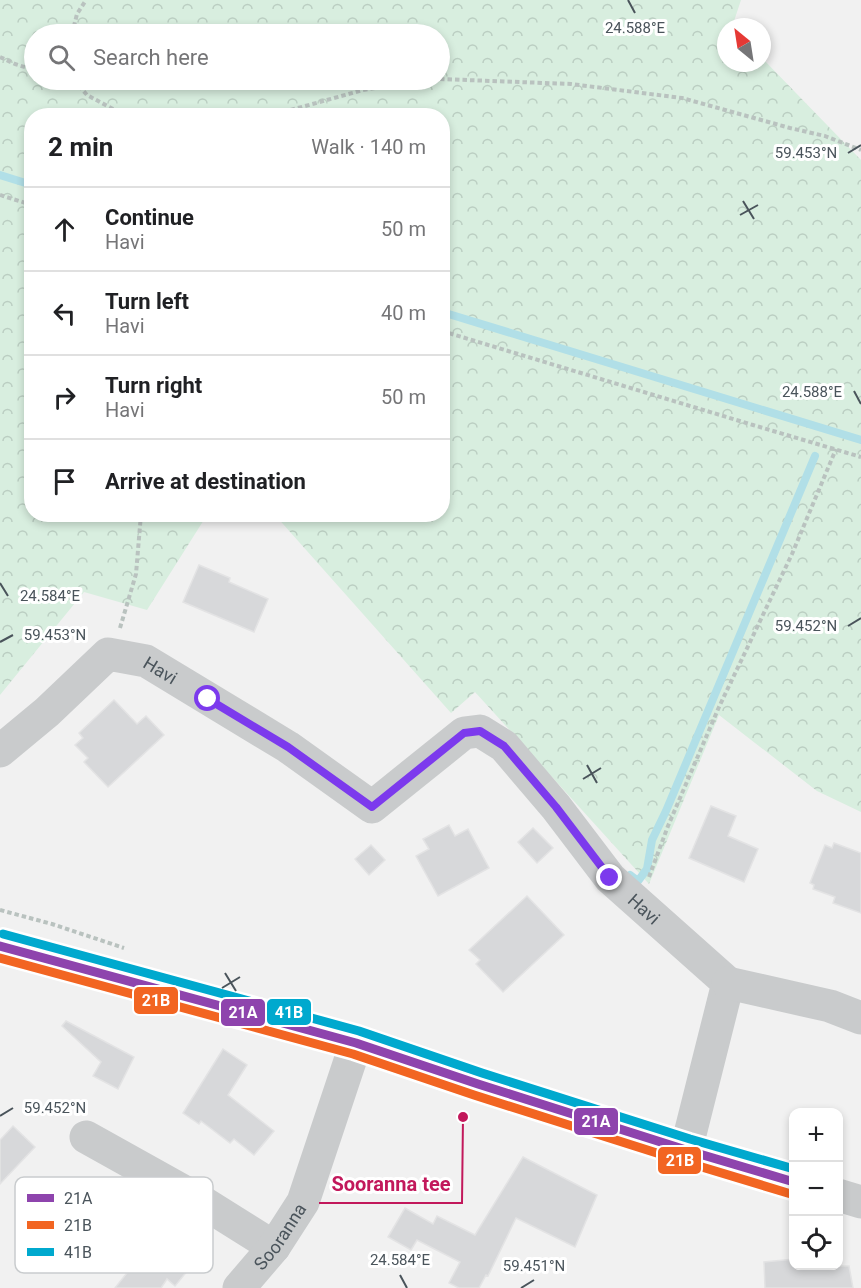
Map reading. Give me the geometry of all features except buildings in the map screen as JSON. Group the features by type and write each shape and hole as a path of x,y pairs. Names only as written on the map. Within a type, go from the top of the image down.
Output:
{"street":[{"path":"0,751 47,712 108,654 114,656"},
{"name":"Havi","path":"114,656 146,662 288,747 372,807 464,733 480,731 504,746 556,807 610,878 728,983 830,1005 861,1018"},
{"path":"0,946 356,1043 478,1084 789,1181"},
{"path":"686,1150 728,983"},
{"name":"Sooranna","path":"239,1288 274,1247 303,1202 356,1043"},
{"path":"86,1137 157,1177"},
{"path":"843,1197 861,1202"},
{"path":"213,1209 274,1247"}],"path":[{"path":"74,24 77,14 86,0"},
{"path":"0,57 24,67"},
{"path":"450,79 571,84 682,98 825,136 861,150"},
{"path":"83,90 87,95 111,108"},
{"path":"298,108 363,90"},
{"path":"0,195 24,203"},
{"path":"450,333 861,457"},
{"path":"636,900 644,888 719,707 792,554 836,449"},
{"path":"114,656 120,625 136,574 140,522"}],"green space":[{"path":"0,0 741,0 735,18 717,18 717,72 771,72 771,67 861,160 861,812 817,791 719,715 649,884 475,692 451,713 281,522 450,522 450,108 24,108 24,522 203,522 147,610 84,592 0,695"}],"waterway":[{"path":"0,175 24,182"},
{"path":"450,314 861,440"},
{"path":"630,875 638,881 647,869 652,840 815,456"}],"transit line":[{"name":"41B","path":"3,934 359,1031 482,1073 690,1139 789,1168"},
{"name":"21A","path":"0,946 356,1043 478,1084 789,1181"},
{"name":"21B","path":"0,958 353,1054 474,1095 789,1193"}],"place":[{"name":"Sooranna tee","path":"463,1117"}],"route":[{"path":"208,699 288,747 372,807 464,733 480,731 504,746 556,807 610,878"}]}
